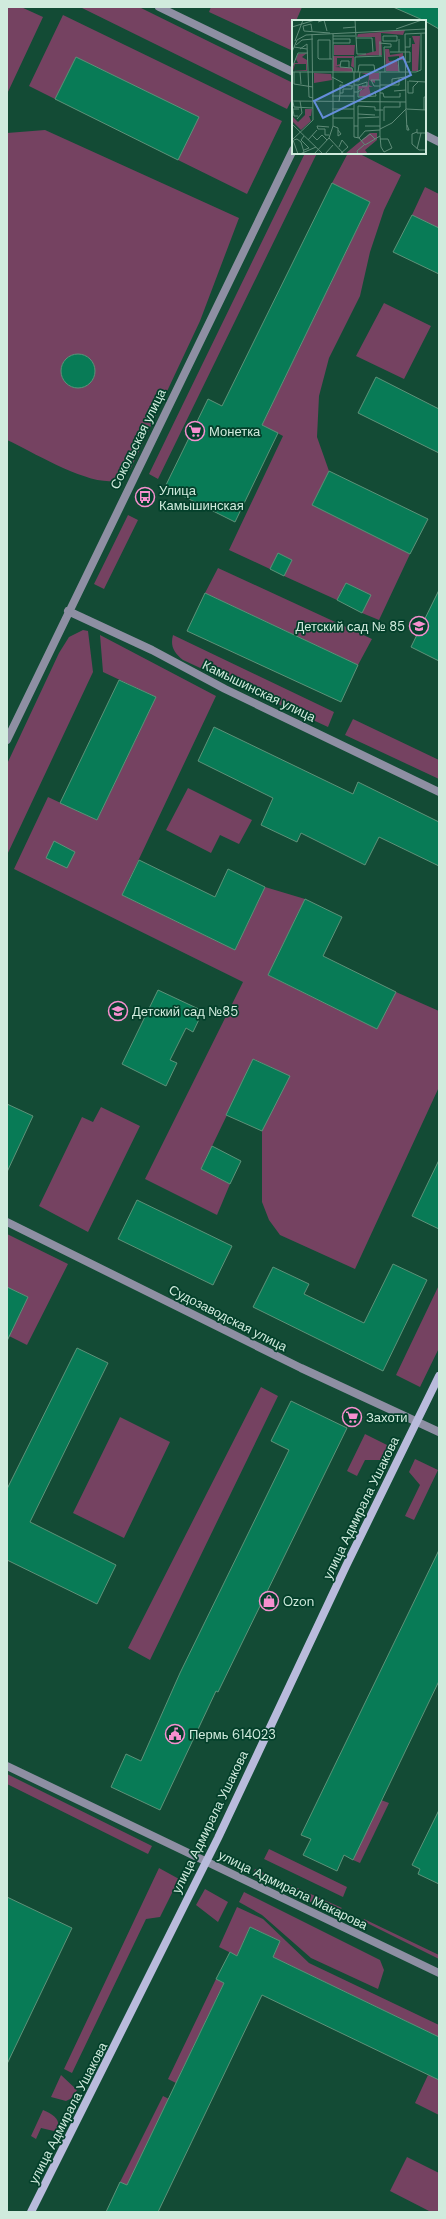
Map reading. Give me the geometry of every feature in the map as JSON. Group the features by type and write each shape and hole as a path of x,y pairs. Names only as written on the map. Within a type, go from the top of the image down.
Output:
{"street":[{"path":"159,7 292,72"},
{"path":"426,136 439,142"},
{"name":"Сокольская улица","path":"7,740 292,152"},
{"name":"Камышинская улица","path":"68,612 152,650 225,689 439,792"},
{"name":"Судозаводская улица","path":"7,1222 301,1368 439,1432"},
{"name":"улица Адмирала Ушакова","path":"31,2212 206,1862 439,1376"},
{"name":"улица Адмирала Макарова","path":"7,1766 439,1973"}],"shaded area":[{"path":"7,7 21,7 43,17 7,94"},
{"path":"80,7 139,7 292,83 292,99 287,109"},
{"path":"211,7 302,7 296,20 292,20 292,51 209,12"},
{"path":"63,15 282,121 247,194 178,160 198,117 76,57 55,99 29,86"},
{"path":"45,130 239,218 200,321 131,468 120,478 113,481 101,481 74,473 7,440 7,133"},
{"path":"305,154 317,154 158,479 149,474"},
{"path":"347,154 360,154 401,175 384,210 370,252 360,296 329,358 319,396 317,437 329,471 312,505 410,554 379,620 362,613 370,595 346,583 337,600 284,576 292,560 278,553 270,569 229,550 283,436 262,425 370,202 332,183"},
{"path":"425,187 439,194 439,228 412,215"},
{"path":"384,303 431,326 404,379 356,356"},
{"path":"128,515 138,520 104,589 94,584"},
{"path":"218,568 372,639 358,665 205,593"},
{"path":"83,630 88,631 93,672 7,855 7,764 59,653 69,637"},
{"path":"100,635 216,696 122,895 235,950 265,887 305,899 268,975 377,1029 396,992 439,1011 439,1087 355,1269 280,1235 269,1220 262,1202 262,1131 289,1076 254,1059 201,1169 230,1184 217,1215 145,1179 243,982 14,869 48,797 97,820 156,697 103,672"},
{"path":"173,635 334,712 328,727 183,660 177,655 172,646"},
{"path":"353,719 439,760 439,779 345,735"},
{"path":"188,788 252,820 239,844 220,835 211,853 166,830"},
{"path":"101,1107 140,1126 88,1232 39,1206 82,1117 93,1122"},
{"path":"7,1234 68,1264 27,1345 9,1336 28,1297 7,1287"},
{"path":"439,1285 439,1348 420,1387 396,1375"},
{"path":"261,1387 278,1396 150,1660 128,1648"},
{"path":"120,1417 170,1442 124,1538 73,1513"},
{"path":"365,1434 391,1447 385,1460 365,1460 357,1476 347,1471"},
{"path":"415,1459 438,1470 414,1520 405,1516 420,1485 409,1472"},
{"path":"7,1774 152,1846 148,1854 7,1784"},
{"path":"381,1800 389,1803 360,1863 353,1860"},
{"path":"269,1849 347,1887 343,1897 264,1859"},
{"path":"159,1868 179,1879 160,1917 146,1919 72,2073 64,2069"},
{"path":"255,1869 342,1908 336,1913 330,1911 252,1875"},
{"path":"205,1889 228,1902 218,1922 196,1905"},
{"path":"244,1892 380,1960 384,1970 378,1989 311,1958 262,1915 239,1902"},
{"path":"237,1907 263,1919 309,1963 439,2025 439,2037 273,1957 280,1941 250,1927 237,1956 219,1947"},
{"path":"364,1919 439,1955 439,1959 363,1921"},
{"path":"216,1979 224,1983 176,2083 168,2079"},
{"path":"61,2075 77,2090 72,2098 66,2101 51,2097"},
{"path":"428,2075 439,2080 439,2115 415,2103"},
{"path":"163,2096 169,2099 127,2185 120,2182"},
{"path":"43,2110 56,2118 59,2128 58,2132 41,2128 36,2139 31,2136"},
{"path":"407,2157 439,2173 439,2212 431,2212 390,2191"}],"building":[{"path":"393,7 439,7 439,29 426,22 426,20 423,20"},
{"path":"76,57 199,117 178,160 55,99"},
{"path":"332,183 370,202 262,425 278,433 235,522 165,487 208,399 222,406"},
{"path":"412,215 439,228 439,274 393,252"},
{"path":"78,354 90,359 95,371 90,383 78,388 66,383 61,371 66,359"},
{"path":"376,377 439,409 439,453 358,413"},
{"path":"329,471 428,519 410,554 312,505"},
{"path":"278,553 292,560 284,576 270,569"},
{"path":"346,583 371,595 362,613 337,600"},
{"path":"439,590 439,661 411,647"},
{"path":"205,593 358,665 341,702 187,631"},
{"path":"119,680 156,697 97,820 60,803"},
{"path":"214,727 353,794 358,782 439,822 439,866 379,837 365,865 301,833 297,842 261,825 273,798 198,761"},
{"path":"54,841 75,852 67,868 46,858"},
{"path":"139,860 215,897 228,869 265,887 235,950 122,895"},
{"path":"305,899 342,917 323,956 396,992 377,1029 268,975"},
{"path":"158,990 203,1011 193,1032 186,1028 170,1060 177,1063 166,1086 122,1064"},
{"path":"253,1059 290,1076 262,1131 226,1115"},
{"path":"7,1104 33,1116 7,1172"},
{"path":"212,1146 241,1161 230,1184 201,1169"},
{"path":"439,1160 439,1229 412,1216"},
{"path":"137,1200 232,1246 213,1285 118,1239"},
{"path":"393,1264 427,1280 383,1371 253,1307 273,1267 309,1284 304,1294 364,1323"},
{"path":"7,1287 28,1297 7,1341"},
{"path":"77,1348 108,1363 30,1522 116,1565 97,1604 7,1560 7,1489"},
{"path":"291,1401 347,1428 218,1692 216,1691 160,1810 111,1787 126,1754 141,1761 180,1673 289,1450 271,1441"},
{"path":"439,1550 439,1681 353,1860 344,1855 337,1871 303,1855 311,1839 301,1835"},
{"path":"439,1810 439,1884 418,1874 420,1869 412,1865"},
{"path":"7,1897 72,1928 7,2064"},
{"path":"250,1927 280,1941 273,1957 439,2037 439,2080 262,1995 158,2212 106,2212 120,2182 127,2185 224,1983 216,1979 230,1952 237,1956"}],"place":[{"name":"Монетка","path":"195,431"},
{"name":"Улица Камышинская","path":"145,497"},
{"name":"Детский сад № 85","path":"419,626"},
{"name":"Детский сад №85","path":"118,1011"},
{"name":"Захоти","path":"352,1417"},
{"name":"Ozon","path":"269,1601"},
{"name":"Пермь 614023","path":"175,1734"}]}
